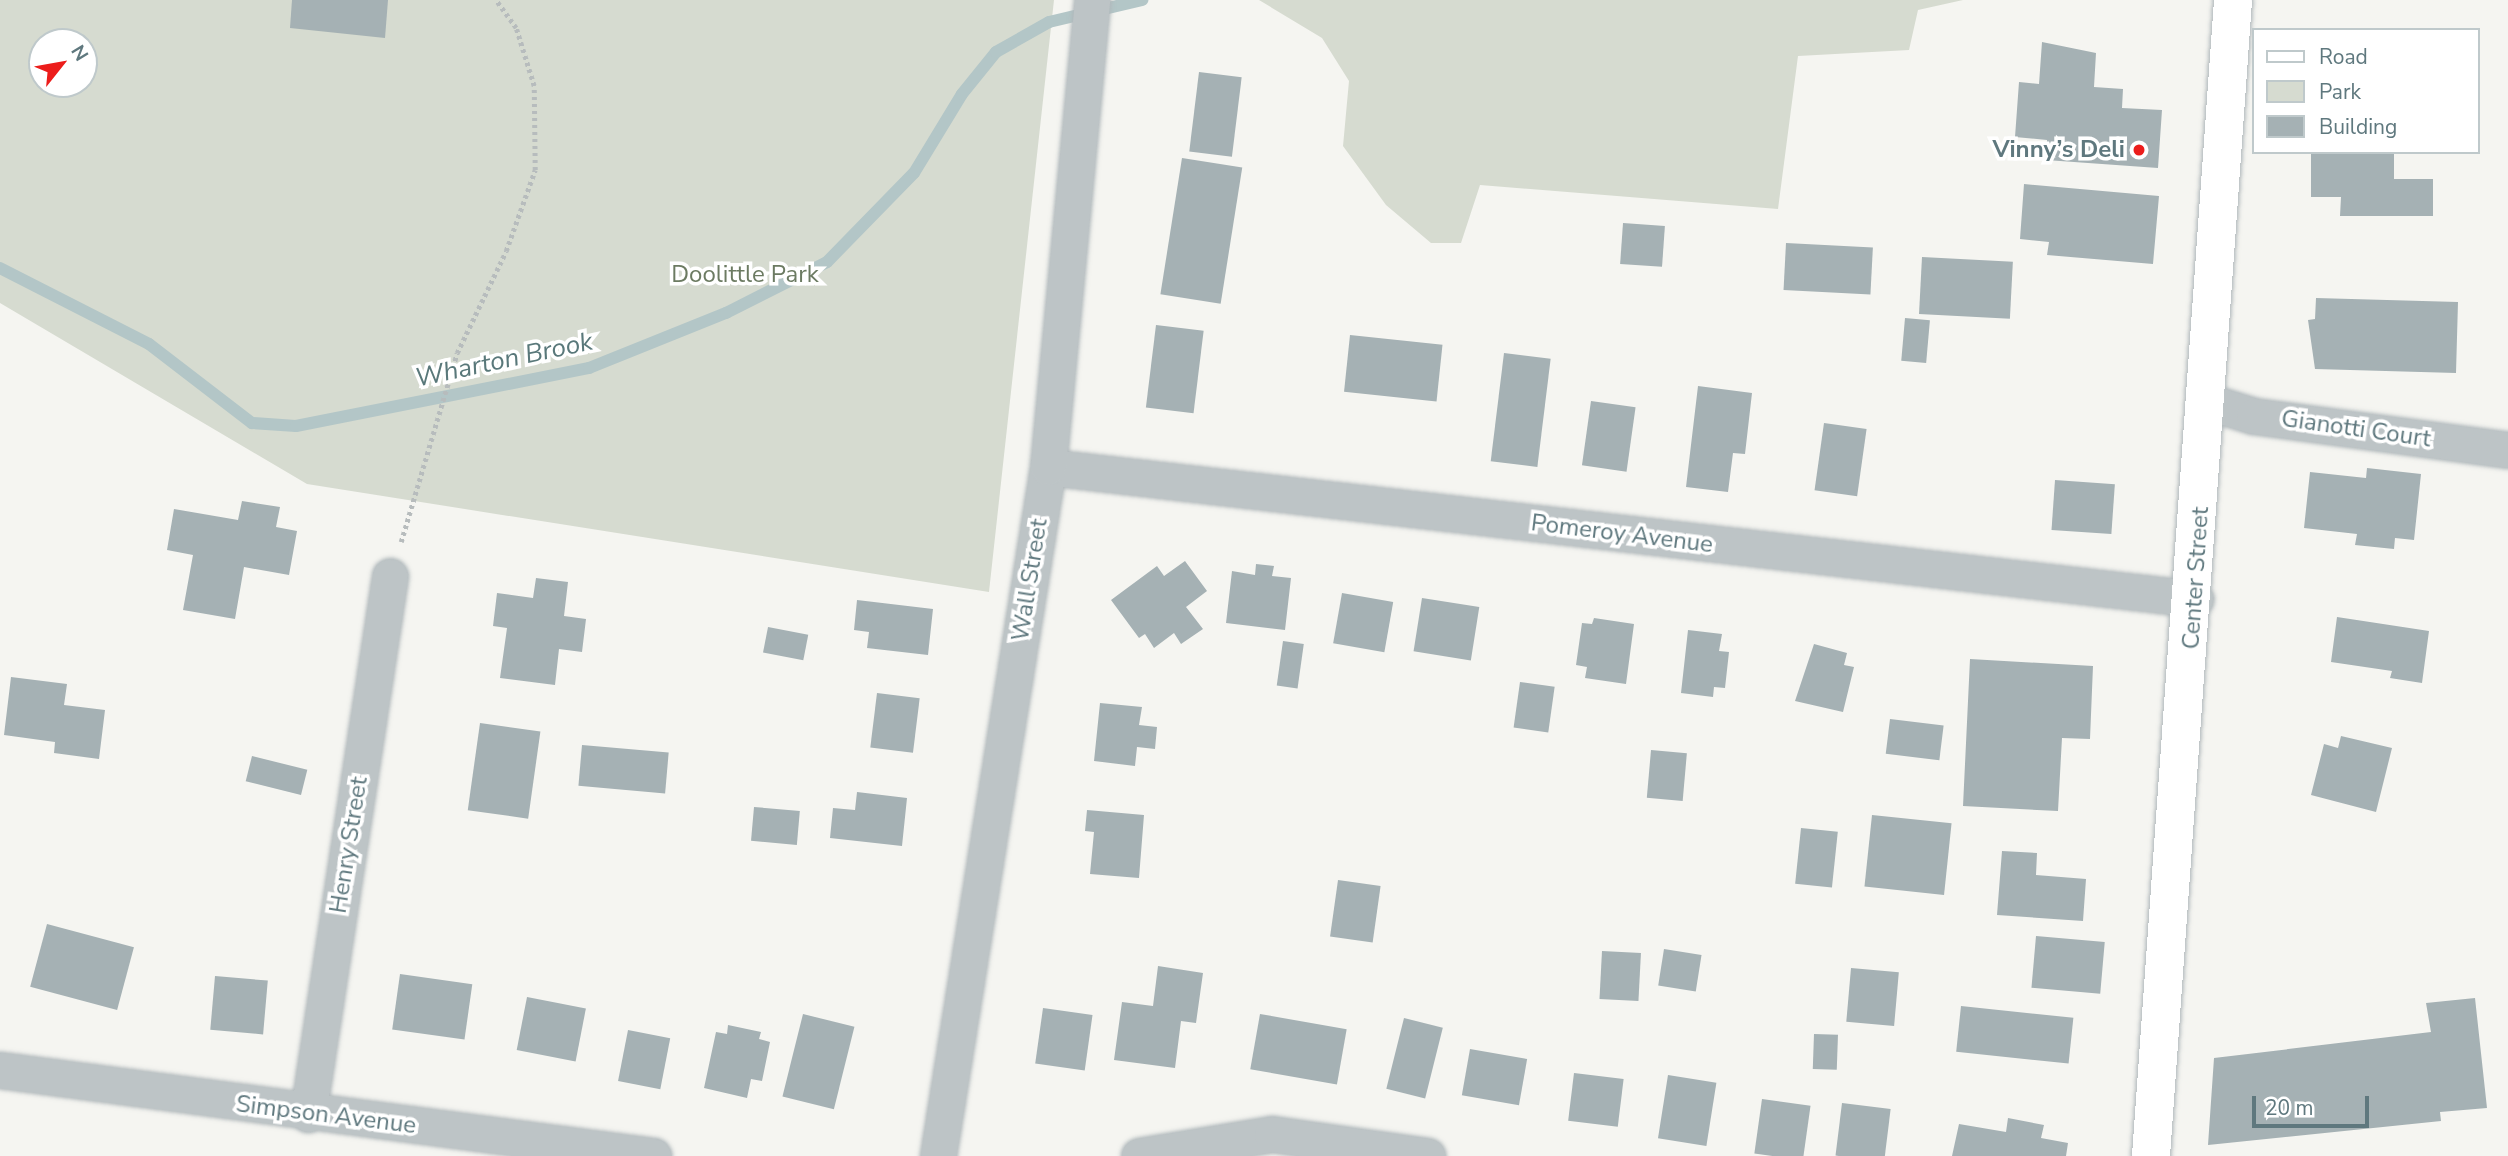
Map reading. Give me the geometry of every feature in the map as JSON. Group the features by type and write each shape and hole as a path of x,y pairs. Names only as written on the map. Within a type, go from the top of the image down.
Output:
{"main road":[{"name":"Center Street","path":"2151,1156 2195,600 2233,0"}],"street":[{"name":"Wall Street","path":"938,1156 1048,467 1092,0"},
{"name":"Gianotti Court","path":"2206,401 2254,415 2508,450"},
{"name":"Pomeroy Avenue","path":"1048,467 2195,600"},
{"name":"Henry Street","path":"308,1114 390,576"},
{"name":"Simpson Avenue","path":"0,1070 308,1114 653,1156"},
{"path":"1139,1156 1272,1134 1427,1156"}],"path":[{"path":"390,576 457,353 506,251 536,170 534,86 516,28 496,0"}],"green space":[{"name":"Doolittle Park","path":"0,0 1054,0 989,592 307,484 0,303"},
{"path":"1259,0 1963,0 1918,10 1909,50 1798,56 1778,209 1480,185 1461,243 1431,243 1386,205 1343,146 1349,81 1322,38"}],"building":[{"path":"292,0 388,0 385,38 290,28"},
{"path":"2042,42 2096,53 2094,87 2123,89 2122,108 2162,110 2158,168 2046,160 2047,140 2015,137 2019,82 2039,84"},
{"path":"1199,72 1242,77 1232,157 1189,151"},
{"path":"2311,154 2394,154 2394,179 2433,179 2433,216 2340,216 2341,197 2311,197"},
{"path":"1182,158 1242,168 1221,304 1160,294"},
{"path":"2024,184 2159,196 2153,264 2047,255 2049,242 2020,239"},
{"path":"1623,223 1665,226 1662,267 1620,264"},
{"path":"1786,243 1873,248 1870,294 1784,290"},
{"path":"1922,257 2013,262 2010,319 1919,314"},
{"path":"2316,298 2458,302 2456,373 2315,369 2308,320 2315,319"},
{"path":"1905,318 1930,320 1926,363 1901,361"},
{"path":"1156,325 1204,331 1194,413 1146,407"},
{"path":"1350,335 1442,345 1437,401 1344,392"},
{"path":"1504,353 1551,359 1537,467 1491,461"},
{"path":"1698,386 1752,393 1745,454 1733,453 1728,492 1686,487"},
{"path":"1591,401 1636,407 1627,472 1582,465"},
{"path":"1824,423 1867,429 1857,496 1815,490"},
{"path":"2367,468 2421,474 2414,540 2395,538 2394,549 2355,545 2357,534 2304,528 2310,472 2366,478"},
{"path":"2055,480 2115,484 2111,534 2052,530"},
{"path":"242,501 280,507 276,527 297,531 289,575 244,567 235,619 183,610 193,555 167,550 174,509 238,520"},
{"path":"1185,561 1207,591 1186,607 1203,629 1181,644 1174,633 1154,648 1145,634 1139,638 1111,600 1157,566 1164,576"},
{"path":"1256,564 1274,566 1272,576 1291,578 1285,630 1226,623 1232,571 1255,575"},
{"path":"536,578 568,582 564,616 586,619 582,652 559,649 555,685 500,678 507,628 493,626 497,593 533,598"},
{"path":"1342,593 1393,602 1384,652 1333,643"},
{"path":"1422,598 1479,607 1471,660 1414,651"},
{"path":"857,600 933,609 928,655 867,648 869,632 854,630"},
{"path":"2337,617 2429,631 2422,683 2390,678 2392,671 2331,662"},
{"path":"1594,618 1634,624 1626,684 1585,678 1587,667 1576,665 1582,623 1592,624"},
{"path":"768,627 808,635 803,660 763,653"},
{"path":"1688,630 1722,634 1719,651 1729,652 1725,688 1714,687 1713,697 1681,693"},
{"path":"1283,641 1304,644 1298,688 1277,686"},
{"path":"1814,644 1847,653 1844,665 1854,667 1843,712 1795,701"},
{"path":"1970,659 2093,666 2090,739 2062,738 2058,811 1963,806"},
{"path":"11,677 67,684 64,705 105,710 99,759 54,753 55,742 4,735"},
{"path":"1520,682 1555,687 1548,732 1514,728"},
{"path":"877,693 920,698 913,753 870,748"},
{"path":"1100,703 1142,707 1139,725 1157,727 1155,749 1137,747 1135,766 1094,761"},
{"path":"1890,719 1944,726 1939,760 1886,754"},
{"path":"480,723 540,731 528,819 468,810"},
{"path":"2341,736 2392,748 2376,812 2311,795 2324,744 2338,748"},
{"path":"582,745 669,753 665,793 578,786"},
{"path":"1651,750 1687,753 1683,801 1647,798"},
{"path":"252,756 307,770 301,795 246,781"},
{"path":"857,792 907,798 902,846 830,838 833,808 855,810"},
{"path":"754,807 800,811 797,845 751,841"},
{"path":"1087,810 1144,815 1139,878 1090,874 1094,832 1085,831"},
{"path":"1872,815 1952,823 1944,895 1864,887"},
{"path":"1801,828 1838,832 1832,888 1795,884"},
{"path":"2002,851 2037,853 2036,875 2086,879 2083,921 1997,915"},
{"path":"1338,880 1381,886 1373,942 1330,936"},
{"path":"47,924 134,947 117,1010 30,987"},
{"path":"2036,936 2105,942 2100,994 2031,988"},
{"path":"1664,949 1702,955 1696,991 1658,986"},
{"path":"1602,951 1641,953 1638,1001 1599,999"},
{"path":"1158,966 1203,973 1196,1023 1181,1021 1175,1068 1114,1060 1122,1002 1153,1006"},
{"path":"1851,968 1899,972 1894,1026 1846,1022"},
{"path":"400,974 472,984 464,1040 392,1029"},
{"path":"215,976 268,981 263,1034 210,1030"},
{"path":"527,997 586,1008 576,1061 517,1050"},
{"path":"2475,998 2487,1108 2440,1112 2441,1121 2208,1145 2214,1058 2431,1032 2426,1003"},
{"path":"1961,1006 2073,1018 2069,1064 1956,1052"},
{"path":"1043,1008 1093,1015 1085,1070 1035,1063"},
{"path":"803,1014 854,1027 834,1109 782,1096"},
{"path":"1260,1014 1347,1029 1337,1084 1250,1069"},
{"path":"1404,1018 1443,1028 1425,1099 1386,1089"},
{"path":"728,1025 761,1032 759,1039 770,1042 762,1081 751,1079 747,1098 704,1088 716,1032 727,1034"},
{"path":"628,1030 670,1038 660,1089 618,1081"},
{"path":"1814,1034 1838,1035 1837,1070 1813,1069"},
{"path":"1470,1049 1527,1059 1519,1105 1462,1095"},
{"path":"1574,1073 1624,1079 1618,1127 1568,1121"},
{"path":"1668,1075 1716,1083 1706,1146 1658,1138"},
{"path":"1762,1099 1811,1106 1803,1156 1754,1153"},
{"path":"1842,1103 1891,1109 1885,1156 1836,1156"},
{"path":"2008,1118 2044,1125 2041,1138 2068,1143 2066,1156 1952,1156 1959,1124 2006,1132"}],"waterway":[{"name":"Wharton Brook","path":"0,268 149,344 252,423 296,426 589,368 726,313 827,262 914,173 962,94 996,52 1049,22 1142,0"}],"place":[{"name":"Vinny’s Deli","path":"2139,150"}]}
